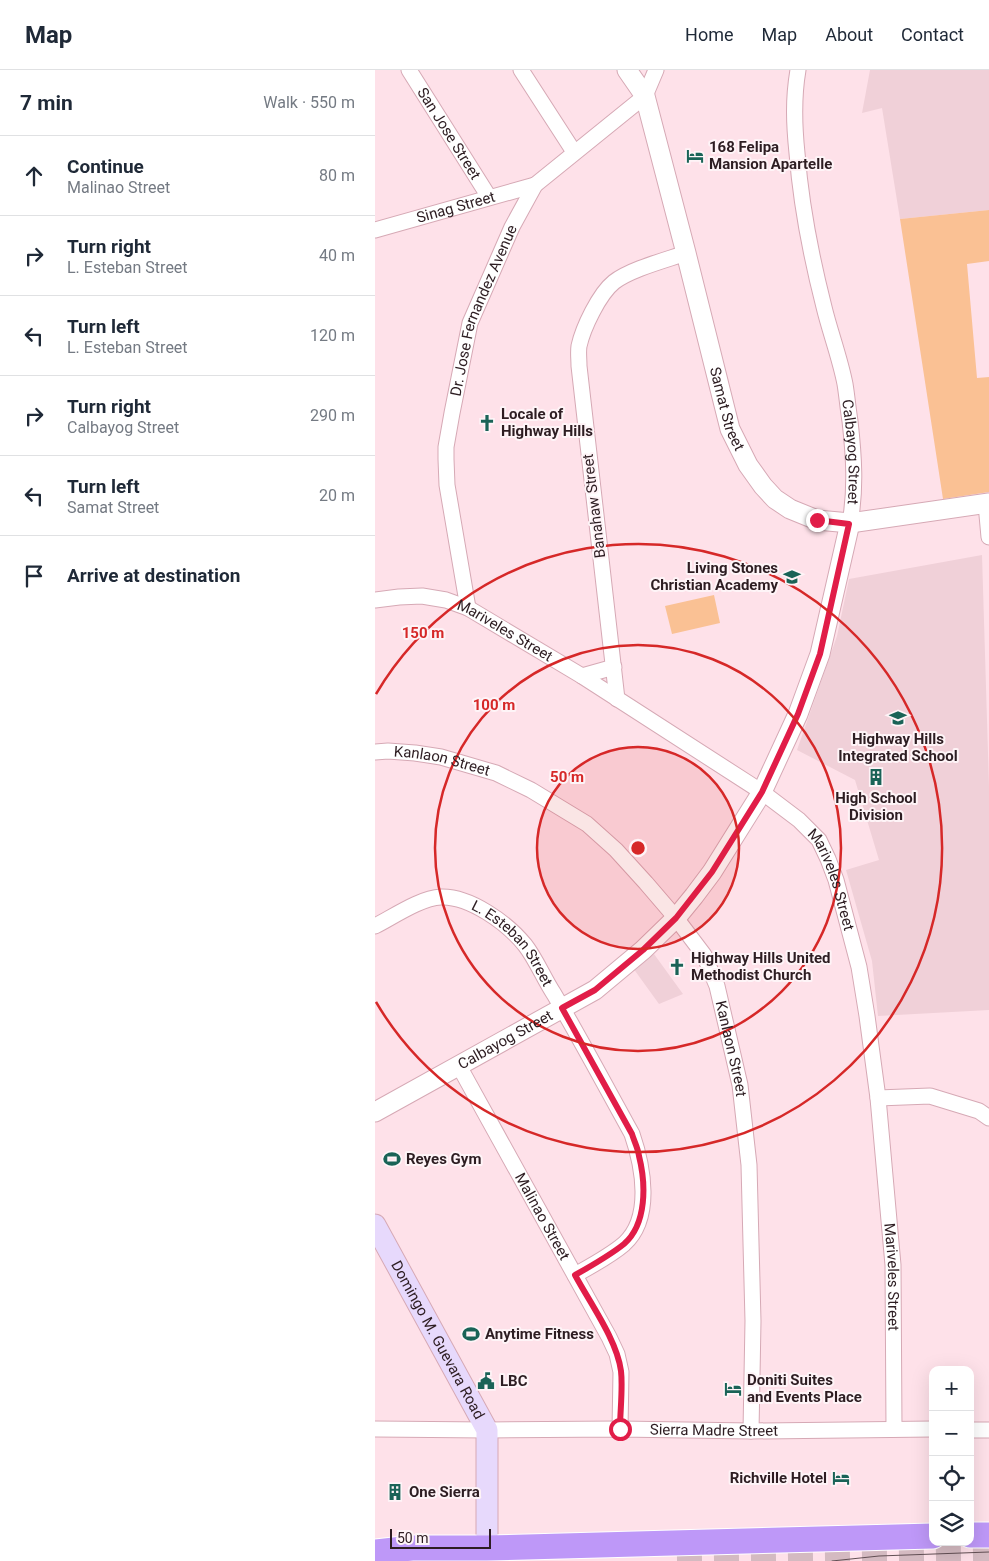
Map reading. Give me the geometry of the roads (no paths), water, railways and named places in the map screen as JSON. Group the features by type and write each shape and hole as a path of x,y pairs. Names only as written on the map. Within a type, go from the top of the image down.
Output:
{"highway":[{"path":"974,1535 989,1535"},
{"path":"375,1552 412,1548 487,1548 929,1536"},
{"path":"375,1560 383,1561"},
{"path":"615,1561 677,1560"}],"main road":[{"name":"Domingo M. Guevara Road","path":"375,1225 487,1430 487,1548"}],"street":[{"name":"San Jose Street","path":"409,70 489,197"},
{"path":"521,70 574,152"},
{"path":"627,70 645,96"},
{"name":"Dr. Jose Fernandez Avenue","path":"468,608 447,485 446,447 470,323 512,227 535,185 645,96 656,70"},
{"name":"Calbayog Street","path":"375,1112 595,990 643,950 676,918 712,872 762,792 798,714 820,654 854,500 855,474 845,383 824,307 805,226 795,132 794,91 798,70"},
{"name":"Samat Street","path":"645,96 730,429 748,465 763,486 775,499 790,509 817,520 849,524 987,504"},
{"name":"Sinag Street","path":"375,231 535,185"},
{"name":"Banahaw Street","path":"617,699 590,473 579,366 579,349 589,318 613,282 628,274 686,253"},
{"path":"987,504 989,537"},
{"name":"Mariveles Street","path":"375,600 422,596 446,600 468,608 582,676 762,792 799,820 819,840 836,880 859,967 878,1098 893,1266 894,1429"},
{"path":"582,676 614,667"},
{"name":"Kanlaon Street","path":"375,752 415,753 441,757 496,773 531,790 587,824 616,850 676,918 704,955 717,986 740,1085 749,1165 753,1321 751,1431"},
{"name":"L. Esteban Street","path":"375,926 422,902 441,898 465,901 483,910 503,924 525,945 562,1008 632,1134 639,1155 644,1190 636,1230 624,1244 575,1275"},
{"name":"Malinao Street","path":"459,1066 617,1354 621,1372 620,1429"},
{"path":"878,1098 931,1096 979,1111 989,1118"},
{"name":"Sierra Madre Street","path":"375,1429 751,1431 929,1429"},
{"path":"974,1430 989,1430"}],"tunnel":[{"path":"677,1560 989,1555"}],"tram line":[{"path":"832,1561 879,1556 989,1552"}],"place":[{"name":"168 Felipa Mansion Apartelle","path":"695,156"},
{"name":"Locale of Highway Hills","path":"487,423"},
{"name":"Living Stones Christian Academy","path":"792,577"},
{"name":"Highway Hills Integrated School","path":"898,718"},
{"name":"High School Division","path":"876,777"},
{"name":"Highway Hills United Methodist Church","path":"677,967"},
{"name":"Reyes Gym","path":"392,1159"},
{"name":"Anytime Fitness","path":"471,1334"},
{"name":"LBC","path":"486,1381"},
{"name":"Doniti Suites and Events Place","path":"733,1389"},
{"name":"Richville Hotel","path":"841,1478"},
{"name":"One Sierra","path":"395,1492"}]}
